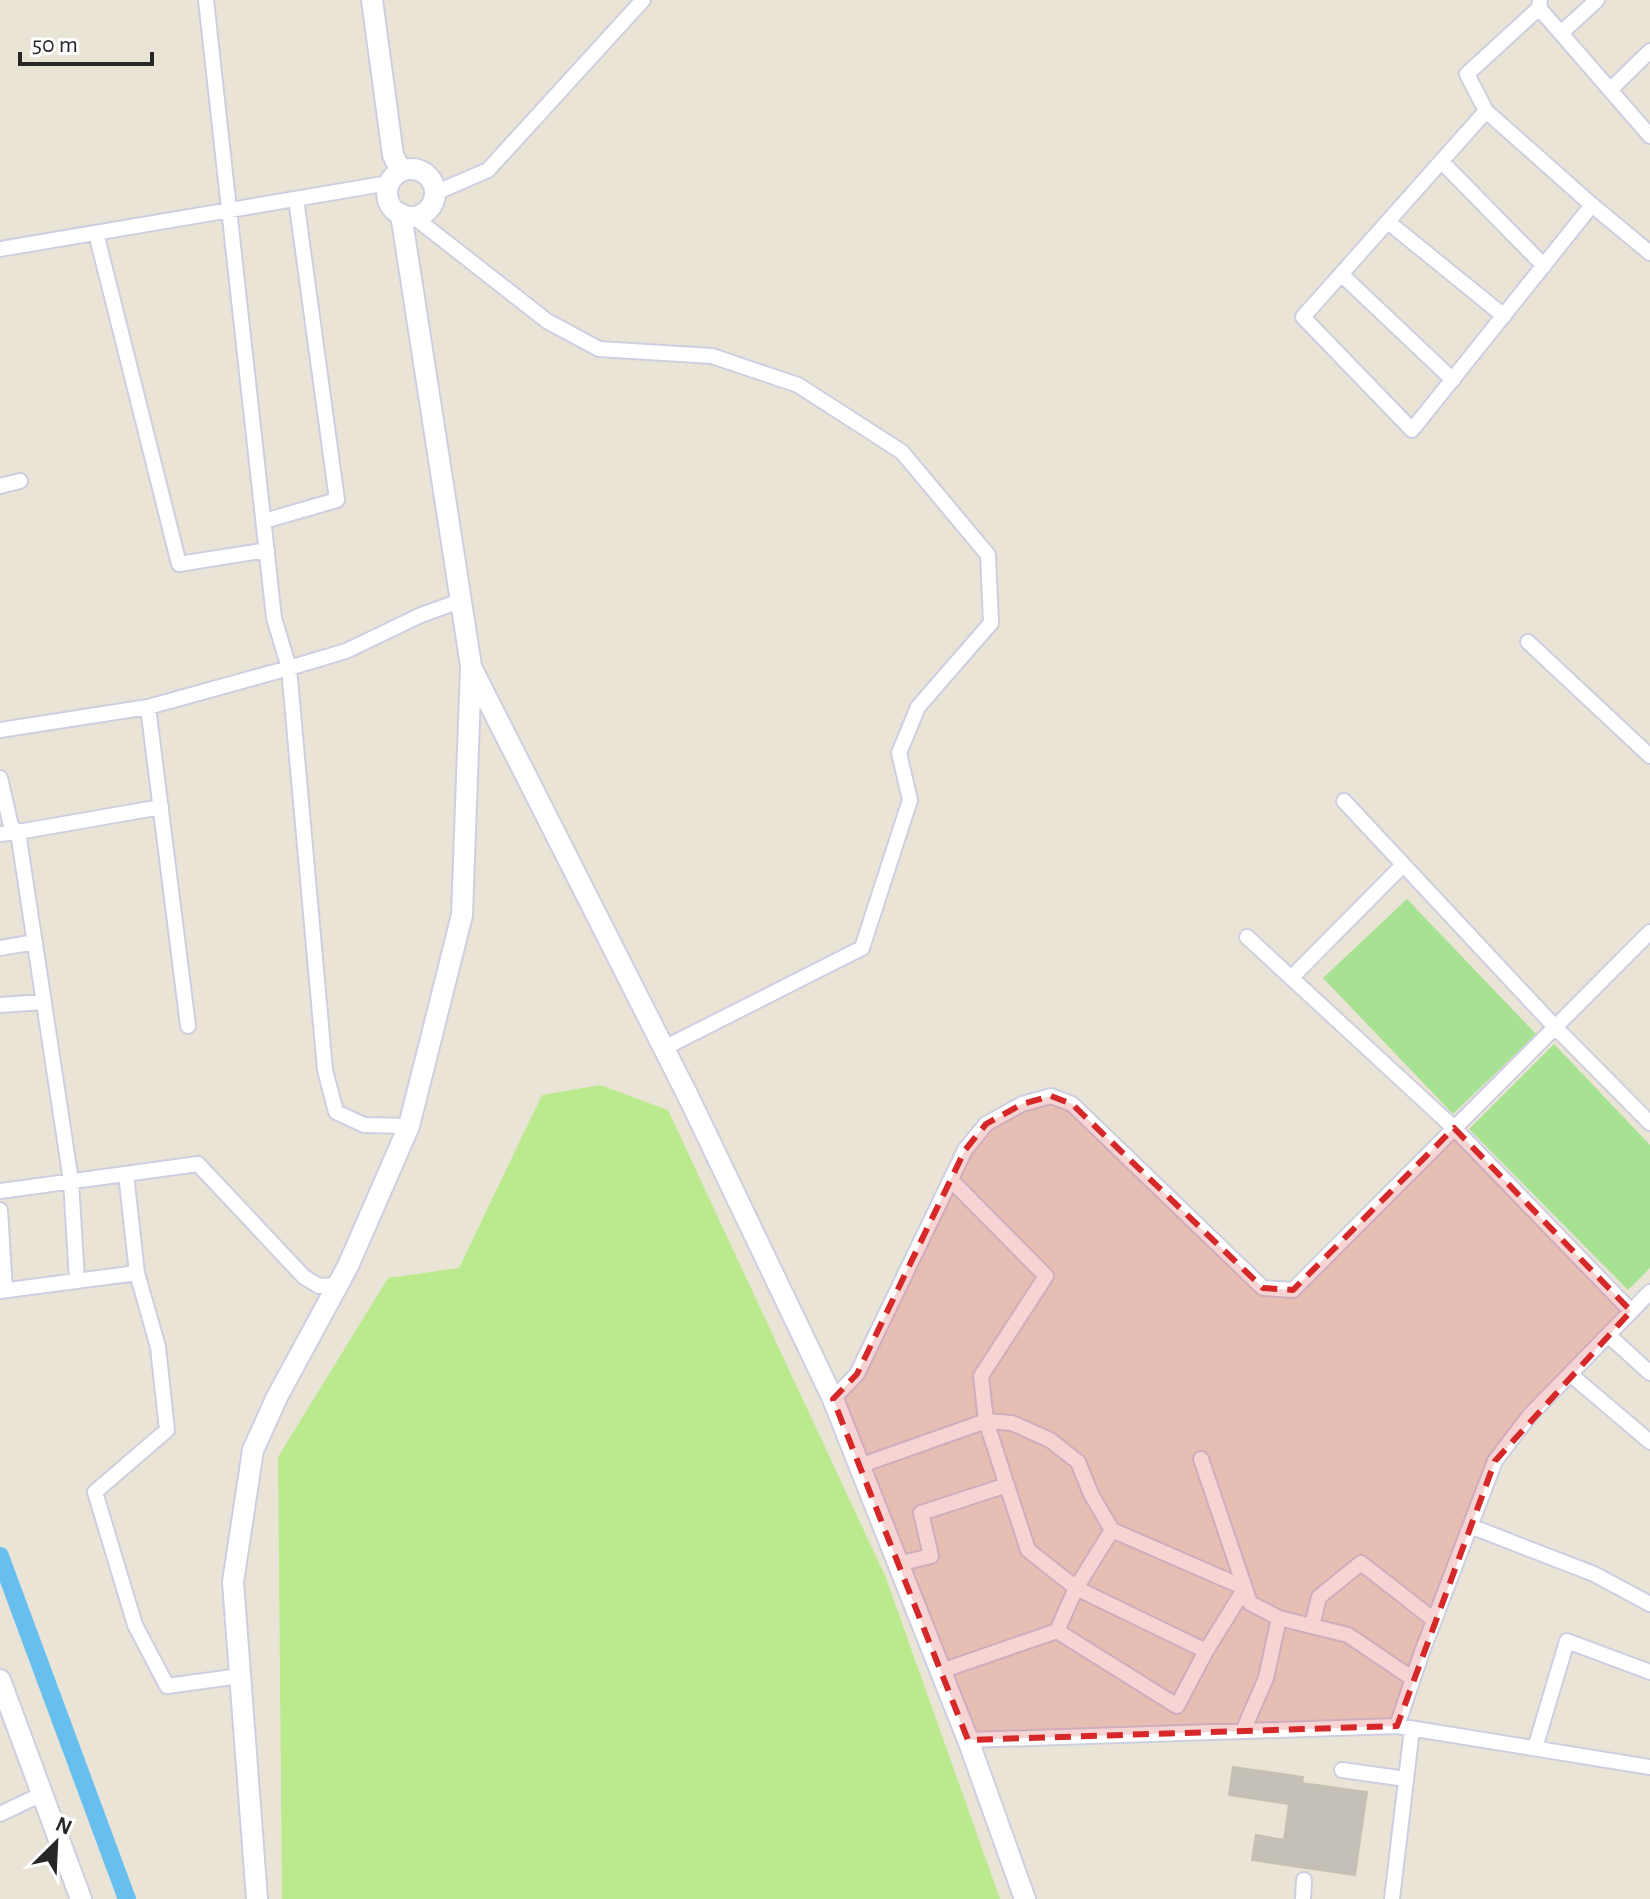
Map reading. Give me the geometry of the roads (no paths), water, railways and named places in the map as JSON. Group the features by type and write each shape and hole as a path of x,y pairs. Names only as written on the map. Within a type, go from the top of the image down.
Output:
{"street":[{"path":"206,0 274,618 289,668 325,1070 336,1112 364,1125 409,1126"},
{"path":"372,0 393,155 395,177 388,199 392,207 547,321 599,349 712,356 798,385 902,452 988,555 991,623 918,707 899,753 910,800 862,948 664,1048"},
{"path":"435,193 488,170 643,0"},
{"path":"1561,33 1597,0"},
{"path":"1650,136 1561,33 1540,4 1467,74 1486,111 1650,253"},
{"path":"1610,90 1650,51"},
{"path":"1486,111 1303,317 1412,430 1592,205"},
{"path":"1442,162 1544,266"},
{"path":"0,249 296,199 395,177 408,169 422,172 433,182 435,193 428,210 408,216"},
{"path":"264,521 337,500 296,199"},
{"path":"257,1899 233,1582 253,1450 277,1397 338,1285 409,1126 462,915 471,666 408,216"},
{"path":"1388,222 1504,316"},
{"path":"96,233 179,564 267,550"},
{"path":"1341,274 1453,380"},
{"path":"0,486 20,481"},
{"path":"0,730 148,707 289,668 346,651 421,615 460,601"},
{"path":"1528,642 1650,756"},
{"path":"471,666 664,1048 833,1399 968,1740 1025,1899"},
{"path":"148,707 188,1026"},
{"path":"0,778 11,826 18,832 35,942 71,1181 77,1281"},
{"path":"1344,801 1555,1027 1650,1123"},
{"path":"0,834 161,807"},
{"path":"1292,977 1403,865"},
{"path":"833,1399 857,1374 965,1150 986,1124 1022,1104 1051,1096 1072,1104 1263,1288 1293,1290 1650,932"},
{"path":"1247,937 1454,1128 1631,1311"},
{"path":"0,948 35,942"},
{"path":"0,1005 44,1002"},
{"path":"0,1191 198,1164 304,1277 319,1286 338,1285"},
{"path":"126,1174 137,1273 158,1347 167,1430 95,1492 135,1625 167,1686 240,1676"},
{"path":"951,1180 1046,1276 981,1376 986,1421 1028,1550 1076,1588 1206,1651"},
{"path":"0,1210 3,1291 137,1273"},
{"path":"1397,1726 1495,1461 1530,1415 1650,1292"},
{"path":"1608,1335 1650,1373"},
{"path":"1570,1374 1650,1442"},
{"path":"859,1466 986,1421 1012,1423 1050,1440 1078,1462 1091,1494 1112,1530 1245,1588"},
{"path":"1201,1459 1250,1603 1279,1618 1348,1635 1413,1679"},
{"path":"898,1564 931,1556 921,1513 1007,1485"},
{"path":"1470,1526 1594,1574 1650,1604"},
{"path":"941,1671 1057,1631 1076,1588 1112,1530"},
{"path":"1312,1626 1319,1597 1361,1563 1434,1620"},
{"path":"1057,1631 1177,1706 1245,1588"},
{"path":"1243,1731 1266,1678 1279,1618"},
{"path":"1535,1748 1567,1641 1650,1672"},
{"path":"0,1680 76,1897"},
{"path":"968,1740 1397,1726 1650,1767"},
{"path":"1392,1899 1412,1729"},
{"path":"1342,1770 1406,1779"},
{"path":"0,1814 42,1794"},
{"path":"1303,1899 1304,1880"}],"waterway":[{"path":"0,1556 127,1899"}]}
